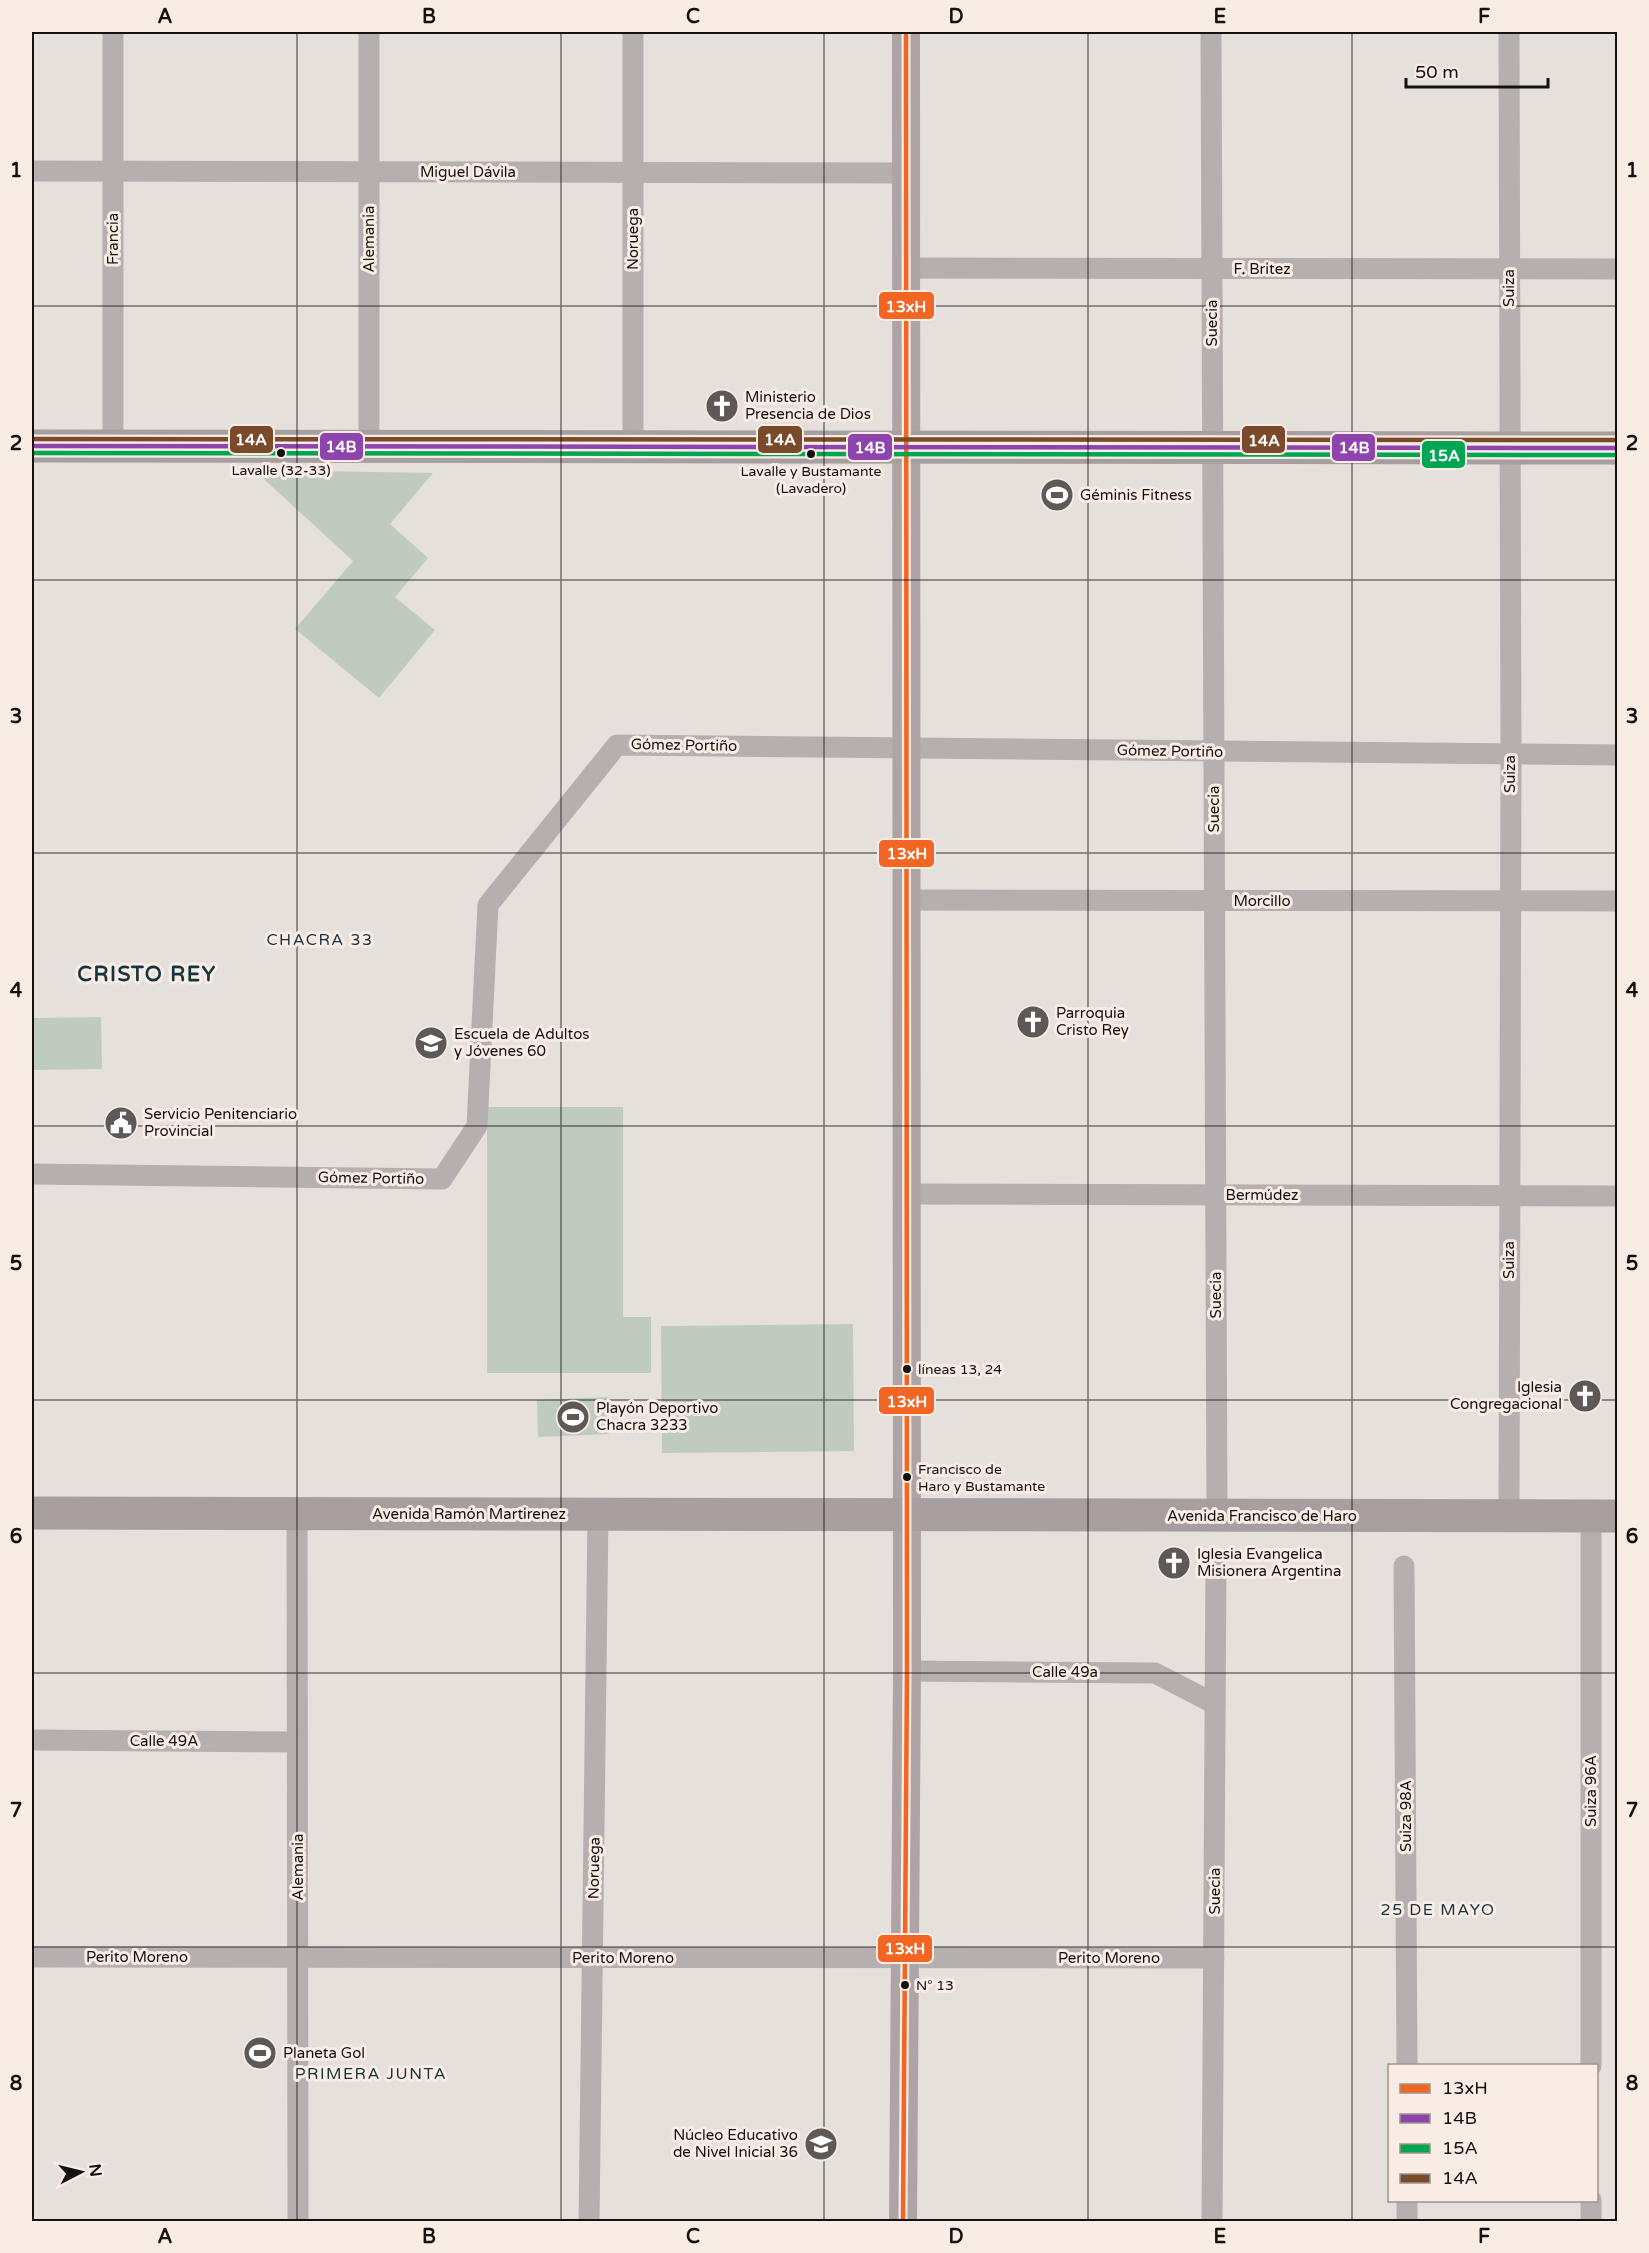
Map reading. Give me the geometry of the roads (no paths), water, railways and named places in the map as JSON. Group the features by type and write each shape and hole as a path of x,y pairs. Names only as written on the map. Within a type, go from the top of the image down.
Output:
{"main road":[{"path":"903,2222 907,1671 906,32"},
{"path":"32,446 1617,448"},
{"name":"Avenida Ramón Martirenez","path":"32,1513 906,1515"},
{"name":"Avenida Francisco de Haro","path":"906,1515 1604,1516"}],"street":[{"name":"Francia","path":"113,32 113,446"},
{"name":"Alemania","path":"369,32 369,446"},
{"name":"Noruega","path":"633,32 633,447"},
{"name":"Suecia","path":"1211,32 1217,1515"},
{"name":"Suiza","path":"1509,32 1511,755 1509,1516"},
{"name":"Miguel Dávila","path":"32,171 905,173"},
{"name":"F. Britez","path":"906,268 1617,269"},
{"name":"Gómez Portiño","path":"32,1174 442,1179 477,1126 488,905 617,745 1617,755"},
{"name":"Morcillo","path":"906,900 1617,901"},
{"name":"Bermúdez","path":"906,1194 1617,1196"},
{"name":"Alemania","path":"297,1513 298,2222"},
{"name":"Noruega","path":"589,2222 598,1514"},
{"name":"Suiza 96A","path":"1591,2064 1604,1516"},
{"name":"Suecia","path":"1212,2222 1216,1561"},
{"name":"Suiza 98A","path":"1404,1566 1407,2064"},
{"name":"Calle 49a","path":"907,1671 1155,1673 1215,1704"},
{"name":"Calle 49A","path":"32,1740 297,1742"},
{"name":"Perito Moreno","path":"32,1957 1214,1958"},
{"path":"1407,2202 1407,2222"},
{"path":"1591,2202 1591,2222"}],"place":[{"name":"Ministerio Presencia de Dios","path":"722,406"},
{"name":"Lavalle (32-33)","path":"281,453"},
{"name":"Lavalle y Bustamante (Lavadero)","path":"811,454"},
{"name":"Géminis Fitness","path":"1057,495"},
{"name":"Parroquia Cristo Rey","path":"1033,1022"},
{"name":"Escuela de Adultos y Jóvenes 60","path":"431,1043"},
{"name":"Servicio Penitenciario Provincial","path":"121,1123"},
{"name":"líneas 13, 24","path":"907,1369"},
{"name":"Iglesia Congregacional","path":"1585,1396"},
{"name":"Playón Deportivo Chacra 3233","path":"573,1417"},
{"name":"Francisco de Haro y Bustamante","path":"907,1477"},
{"name":"Iglesia Evangelica Misionera Argentina","path":"1174,1563"},
{"name":"N° 13","path":"905,1985"},
{"name":"Planeta Gol","path":"260,2053"},
{"name":"Núcleo Educativo de Nivel Inicial 36","path":"821,2144"}],"district":[{"name":"CHACRA 33","path":"320,940"},
{"name":"CRISTO REY","path":"147,974"},
{"name":"25 DE MAYO","path":"1438,1910"},
{"name":"PRIMERA JUNTA","path":"371,2074"}]}
